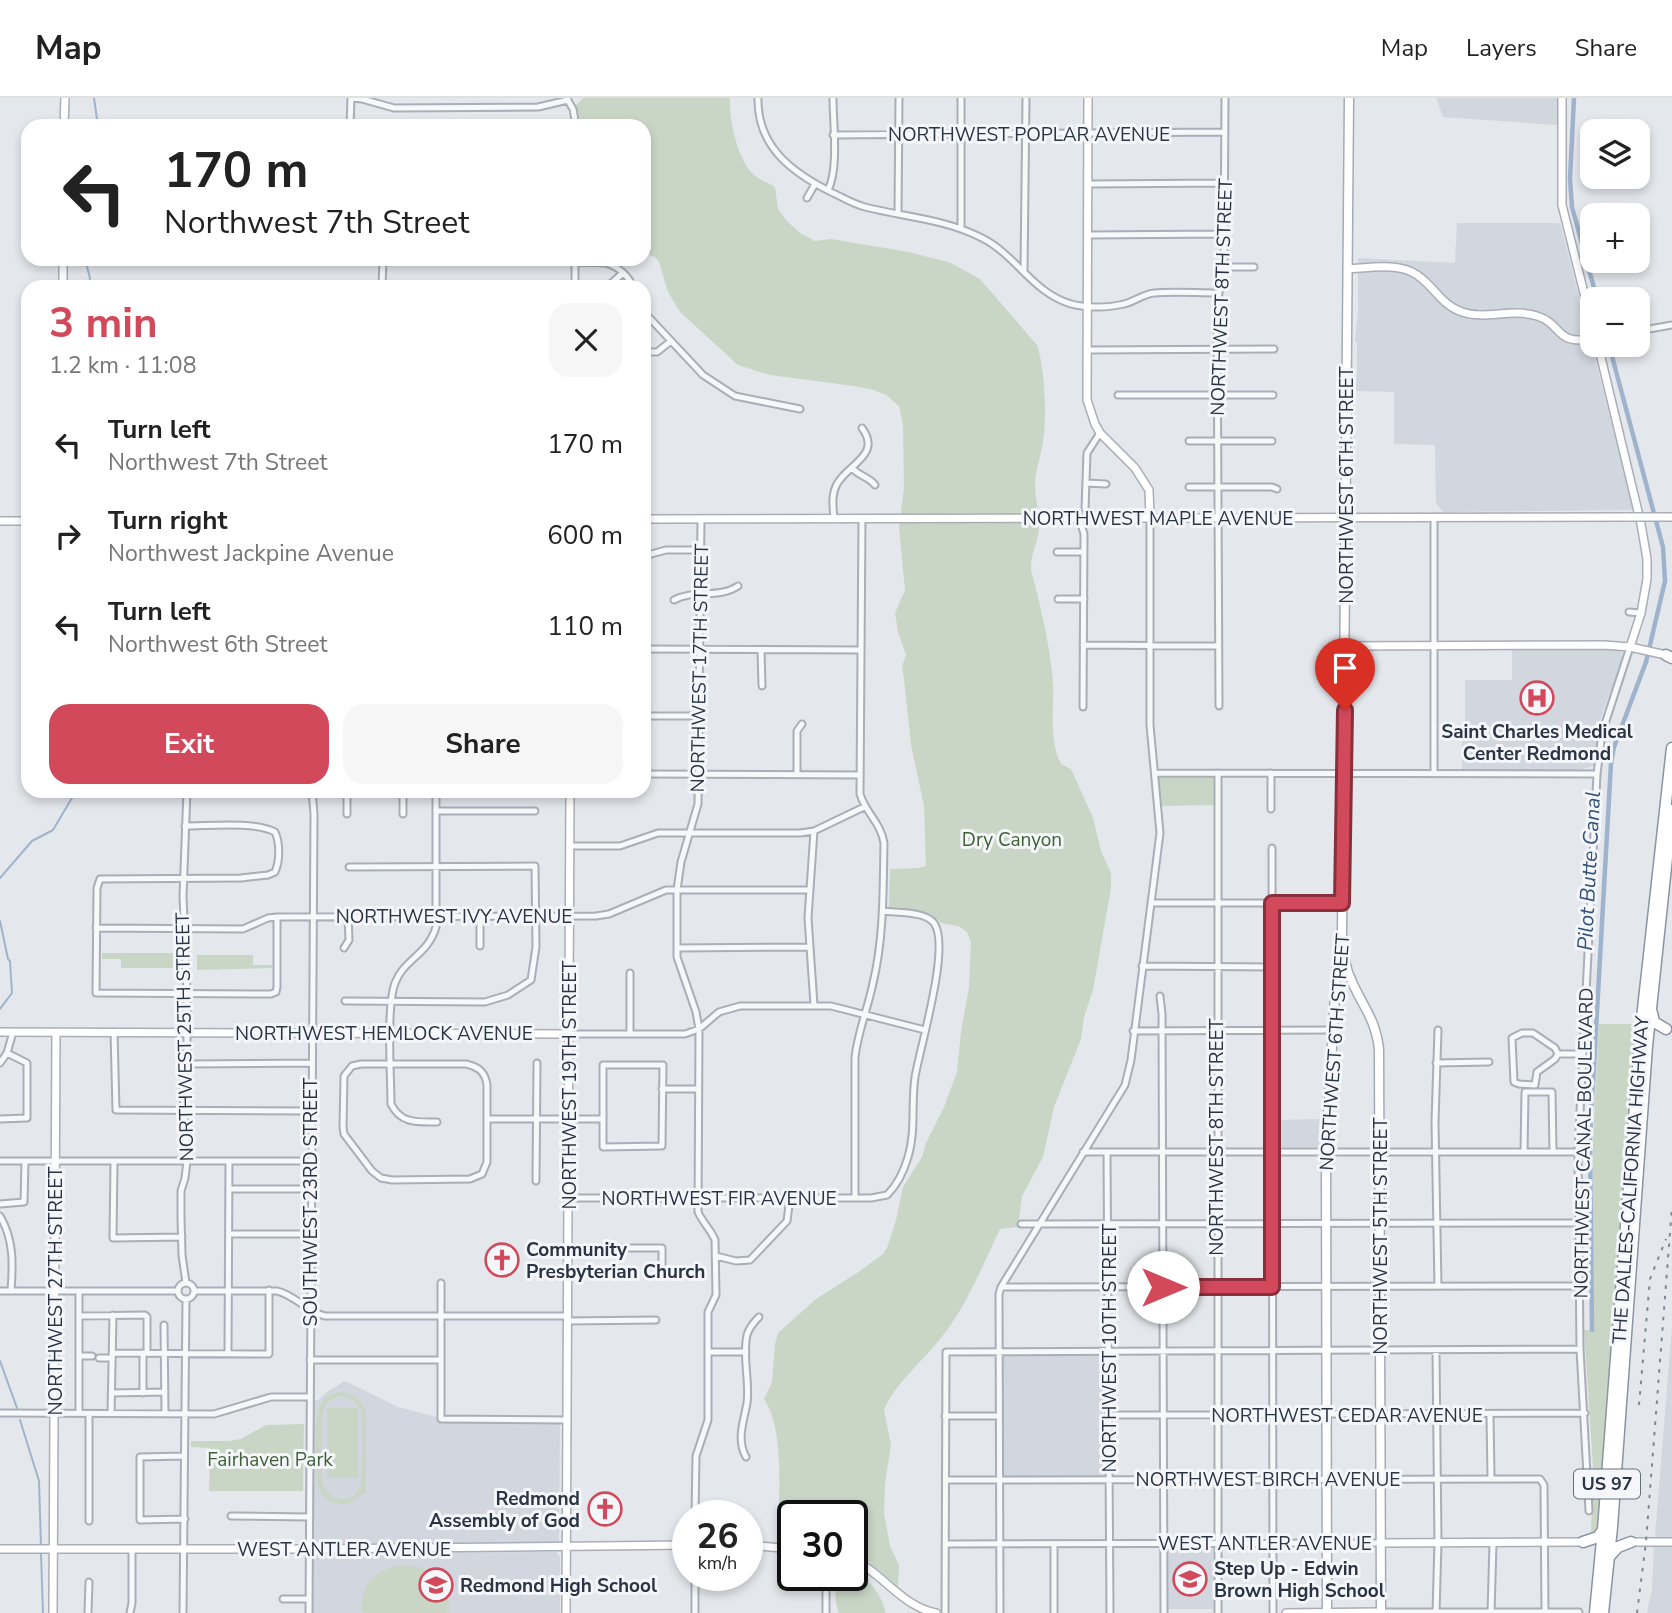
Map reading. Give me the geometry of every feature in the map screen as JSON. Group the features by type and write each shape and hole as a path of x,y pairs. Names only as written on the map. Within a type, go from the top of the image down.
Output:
{"highway":[{"name":"THE DALLES-CALIFORNIA HIGHWAY","path":"1608,1529 1641,1027 1672,748"},
{"name":"THE DALLES-CALIFORNIA HIGHWAY","path":"1595,1613 1608,1529 1650,1006 1672,810"},
{"path":"1650,1006 1654,1022 1669,1029"},
{"path":"1647,1046 1654,1037 1669,1029"},
{"path":"1583,1542 1608,1529 1619,1539 1631,1542"},
{"path":"1583,1542 1594,1546 1605,1556 1631,1542"},
{"name":"THE DALLES-CALIFORNIA HIGHWAY","path":"1603,1613 1605,1556"}],"main road":[{"name":"NORTHWEST 6TH STREET","path":"1327,1613 1326,1152 1337,959 1342,937 1349,98"},
{"name":"NORTHWEST 5TH STREET","path":"1342,937 1348,974 1371,1014 1378,1037 1381,1613"},
{"path":"1335,1001 1341,990 1348,988 1356,991"}],"street":[{"path":"64,119 65,98"},
{"path":"350,119 351,98 394,108 538,107 567,99 575,119"},
{"path":"758,98 760,125 775,153 790,169 863,207 961,227 1005,252 1035,284 1071,304 1125,304 1155,293 1217,293"},
{"path":"828,190 832,182 833,98"},
{"path":"898,213 899,98"},
{"path":"961,98 961,227"},
{"path":"1024,271 1026,98"},
{"path":"1000,1613 999,1294 1125,1085 1131,1060 1160,833 1150,724 1149,490 1135,468 1101,433 1087,400 1088,98"},
{"name":"NORTHWEST 8TH STREET","path":"1219,706 1217,293 1224,267 1225,98"},
{"path":"1562,98 1562,205 1582,287"},
{"name":"NORTHWEST POPLAR AVENUE","path":"833,135 1225,132"},
{"path":"1089,184 1225,183"},
{"path":"807,198 816,184"},
{"path":"1089,235 1224,234"},
{"path":"614,266 628,280"},
{"path":"1224,267 1254,267"},
{"path":"1348,269 1393,268 1411,272 1424,281 1447,305 1463,312 1528,314 1547,321 1566,338 1580,340"},
{"path":"615,280 623,273"},
{"path":"651,320 703,375 735,396 800,409"},
{"path":"1650,329 1672,325"},
{"path":"651,352 657,352 671,341"},
{"path":"1089,349 1274,349"},
{"name":"NORTHWEST CANAL BOULEVARD","path":"1589,1511 1580,1349 1578,1152 1597,774 1602,733 1641,613 1647,579 1647,559 1641,524 1601,357"},
{"path":"1118,395 1273,395"},
{"path":"834,519 833,496 837,485 863,458 868,446 868,436 862,428"},
{"path":"1086,509 1087,453 1101,433"},
{"path":"1189,441 1272,441"},
{"path":"852,468 856,473 871,479 875,485"},
{"path":"1086,483 1106,484"},
{"path":"1189,487 1272,486 1277,489"},
{"path":"1434,517 1434,774"},
{"name":"NORTHWEST MAPLE AVENUE","path":"651,520 1672,517"},
{"path":"1073,518 1078,520 1084,534"},
{"path":"1083,707 1084,534 1087,523 1092,518"},
{"name":"NORTHWEST 17TH STREET","path":"695,1500 696,1456 708,1420 708,1312 716,1295 716,1256 712,1232 705,1226 698,1212 699,1029 696,1012 679,966 677,890 698,804 701,519"},
{"path":"855,1197 855,1057 874,983 883,911 882,833 864,807 860,794 862,519"},
{"path":"0,521 21,521"},
{"path":"651,554 666,550 701,550"},
{"path":"1057,552 1084,552"},
{"path":"674,600 684,594 730,591 738,586"},
{"path":"1058,599 1084,599"},
{"path":"1629,612 1641,613"},
{"path":"1083,645 1218,646"},
{"path":"1346,646 1604,645 1630,647 1666,655"},
{"path":"651,649 861,650"},
{"path":"761,650 762,686"},
{"path":"651,716 700,716"},
{"path":"797,774 797,731 802,724"},
{"name":"NORTHWEST 8TH STREET","path":"1218,773 1218,1613"},
{"path":"1271,773 1271,809"},
{"path":"651,774 860,775"},
{"path":"1155,774 1597,774"},
{"name":"NORTHWEST 25TH STREET","path":"186,1283 181,1237 181,1191 186,1178 187,1161 183,1088 187,1064 183,877 187,798"},
{"name":"SOUTHWEST 23RD STREET","path":"309,1613 312,798"},
{"path":"347,798 347,814"},
{"path":"403,798 403,814"},
{"path":"436,798 437,917 433,936 424,951 401,971 394,985 391,1104 401,1118 414,1122 437,1122"},
{"name":"NORTHWEST 19TH STREET","path":"566,1613 570,798"},
{"path":"570,846 620,846 658,833 800,833 814,831 864,807"},
{"path":"436,811 535,811"},
{"path":"185,826 271,829 275,832 278,860 275,872 247,877 100,879 97,888 96,993 265,995 276,992 277,917"},
{"path":"814,831 809,891 814,1005"},
{"path":"1272,848 1273,1613"},
{"path":"345,1001 485,1002 508,995 531,980 537,947 535,866 349,867"},
{"name":"NORTHWEST IVY AVENUE","path":"96,928 243,929 268,918 313,916 569,917 609,914 657,893 677,890 809,891"},
{"path":"1152,903 1342,903"},
{"path":"883,911 927,918 934,923 939,971 925,1030"},
{"path":"344,948 349,940 348,916"},
{"path":"480,917 480,946"},
{"path":"677,948 810,947"},
{"path":"1142,966 1272,967"},
{"path":"630,973 630,1034"},
{"path":"1160,996 1164,1613"},
{"name":"NORTHWEST HEMLOCK AVENUE","path":"0,1032 685,1034 699,1029 719,1012 740,1006 814,1005 831,1006 925,1030"},
{"name":"NORTHWEST FIR AVENUE","path":"568,1198 871,1198 887,1195 908,1159 914,1084 925,1030"},
{"path":"1133,1031 1334,1030"},
{"path":"1438,1030 1438,1286"},
{"path":"0,1063 7,1053 13,1032"},
{"path":"114,1032 116,1110 310,1111"},
{"name":"NORTHWEST 27TH STREET","path":"53,1613 56,1033"},
{"path":"1533,1033 1555,1048 1558,1054 1537,1072 1535,1085 1514,1082 1512,1038 1515,1036 1533,1033"},
{"path":"0,1119 27,1118 27,1063 7,1053"},
{"path":"1558,1054 1582,1054"},
{"path":"1436,1063 1489,1062"},
{"path":"187,1064 311,1063"},
{"path":"536,1181 537,1063"},
{"path":"466,1064 481,1070 486,1077 487,1119 487,1161 482,1174 470,1179 381,1178 372,1171 344,1134 344,1076 352,1066 466,1064"},
{"path":"603,1065 663,1065 662,1089 662,1146 603,1146 603,1065"},
{"path":"662,1089 698,1089"},
{"path":"1524,1152 1525,1092 1552,1092 1553,1152"},
{"path":"487,1119 603,1119"},
{"path":"1083,1152 1578,1152"},
{"name":"NORTHWEST 10TH STREET","path":"1107,1153 1110,1613"},
{"path":"0,1161 311,1161"},
{"path":"0,1204 24,1202 25,1161"},
{"path":"114,1161 114,1238 181,1237"},
{"path":"228,1353 229,1161"},
{"path":"229,1189 311,1189"},
{"path":"716,1256 736,1261 750,1260 788,1221 790,1197"},
{"path":"0,1216 11,1246 11,1291"},
{"path":"1021,1224 1578,1223"},
{"path":"229,1234 310,1234"},
{"path":"568,1248 662,1248 662,1264"},
{"path":"178,1291 182,1284 186,1283 192,1286 194,1291"},
{"path":"441,1283 441,1419 566,1420"},
{"path":"1001,1287 1580,1286"},
{"path":"79,1356 145,1353 269,1354 269,1290"},
{"path":"0,1291 178,1291"},
{"path":"79,1291 79,1413"},
{"path":"178,1291 181,1297 186,1299"},
{"path":"194,1291 284,1292 310,1311 325,1316 656,1320"},
{"path":"186,1299 194,1291"},
{"path":"183,1613 186,1299"},
{"path":"79,1315 147,1317 143,1392"},
{"path":"111,1414 113,1315"},
{"path":"746,1457 742,1450 742,1419 747,1403 747,1336 752,1323 759,1317"},
{"path":"164,1325 165,1414"},
{"path":"945,1613 946,1352 1580,1349"},
{"path":"1436,1350 1436,1613"},
{"path":"708,1352 746,1352"},
{"path":"310,1360 441,1360"},
{"path":"111,1393 164,1392"},
{"path":"0,1413 223,1413 271,1397 310,1397"},
{"name":"NORTHWEST CEDAR AVENUE","path":"1109,1415 1585,1413"},
{"path":"89,1414 89,1521"},
{"path":"1490,1415 1491,1478"},
{"path":"945,1416 999,1416"},
{"path":"184,1456 140,1457 140,1520 185,1519"},
{"name":"NORTHWEST BIRCH AVENUE","path":"946,1480 1436,1477 1540,1479 1544,1485 1545,1542"},
{"path":"231,1516 310,1517"},
{"path":"1545,1542 1545,1612"},
{"name":"WEST ANTLER AVENUE","path":"946,1544 1583,1542"},
{"path":"1631,1542 1672,1542"},
{"path":"1491,1613 1493,1543"},
{"path":"1054,1544 1054,1613"},
{"name":"WEST ANTLER AVENUE","path":"0,1549 672,1545"},
{"path":"130,1613 132,1549"},
{"path":"868,1568 912,1603 936,1613"},
{"path":"88,1613 89,1582"},
{"path":"695,1591 695,1613"},
{"path":"826,1591 826,1613"},
{"path":"283,1599 309,1600"},
{"path":"1286,1613 1579,1612"}],"shaded area":[{"path":"1436,98 1557,98 1557,125 1443,117"},
{"path":"1457,223 1560,223 1580,301 1580,357 1595,357 1634,510 1443,512 1436,503 1435,445 1394,444 1394,392 1354,391 1357,371 1355,340 1358,258 1455,263"},
{"name":"Saint Charles Medical Center Redmond","path":"1611,648 1621,651 1623,658 1601,717 1593,766 1575,771 1462,770 1465,680 1512,680 1512,649"},
{"path":"1321,1119 1321,1147 1277,1147 1277,1120"},
{"path":"1672,1326 1672,1537 1655,1537"},
{"path":"1003,1356 1103,1356 1103,1476 1003,1477"},
{"path":"345,1381 398,1407 437,1417 441,1422 560,1423 559,1542 313,1544 313,1400 318,1400"},
{"path":"1654,1546 1672,1546 1672,1613 1647,1613 1652,1588"},
{"name":"Step Up - Edwin Brown High School","path":"1168,1549 1213,1549 1213,1609 1168,1609"},
{"name":"Redmond High School","path":"556,1552 560,1557 560,1613 312,1613 312,1555 315,1553"}],"green space":[{"name":"Dry Canyon","path":"583,98 730,98 735,137 746,165 757,177 775,187 778,209 800,233 815,241 831,239 909,252 951,263 980,279 1037,345 1040,355 1045,420 1035,479 1039,528 1031,570 1050,659 1053,731 1057,754 1061,764 1071,769 1093,818 1101,851 1111,873 1111,888 1093,990 1084,1017 1081,1039 1054,1107 1043,1157 1022,1196 1018,1227 1000,1229 953,1322 896,1390 884,1410 891,1445 884,1513 890,1546 899,1565 898,1586 868,1561 868,1500 779,1500 778,1448 771,1413 764,1399 772,1382 778,1333 816,1299 860,1271 887,1248 903,1187 922,1157 957,1072 969,987 971,942 967,932 958,926 941,923 931,914 889,907 890,869 926,866 924,806 911,745 902,666 906,655 895,613 905,590 899,528 904,488 903,425 899,406 886,395 874,390 770,375 738,365 680,312 668,292 659,262 651,256 651,119 580,119 576,105"},
{"path":"1214,775 1215,805 1160,806 1159,776"},
{"path":"102,953 173,953 173,968 121,968 121,959 102,959"},
{"path":"197,955 253,955 253,965 272,965 272,968 197,970"},
{"path":"1599,1024 1634,1024 1598,1528 1591,1536 1593,1466 1584,1330 1593,1330 1593,1139"},
{"path":"337,1392 356,1397 366,1413 366,1493 350,1503 343,1504 332,1502 320,1491 316,1462 320,1405 323,1400","holes":["342,1396 351,1399 360,1409 363,1437 360,1485 358,1491 348,1499 332,1495 322,1480 322,1415 327,1403"]},
{"path":"327,1408 358,1408 358,1478 327,1478"},
{"name":"Fairhaven Park","path":"304,1424 303,1491 209,1491 210,1448 191,1447 191,1441 229,1441 241,1439 266,1425"},
{"path":"397,1565 418,1567 435,1575 445,1589 449,1610 446,1613 365,1613 362,1610 362,1601 366,1586 375,1576"},
{"path":"868,1581 886,1613 839,1613 836,1591 868,1591"}],"waterway":[{"path":"94,98 97,119"},
{"name":"Pilot Butte Canal","path":"1574,98 1570,179 1572,207 1594,287"},
{"path":"87,266 90,280"},
{"name":"Pilot Butte Canal","path":"1592,1330 1590,1136 1611,763 1614,747 1646,662 1665,581 1663,547 1612,357"},
{"path":"0,878 32,841 53,830 72,798"},
{"path":"0,921 10,961 12,993 0,1009"},
{"path":"0,1361 17,1408"},
{"path":"20,1420 39,1481 41,1546"},
{"path":"41,1554 43,1613"}],"railway":[{"path":"1637,1613 1646,1542 1672,1207"},
{"path":"1639,1405 1650,1279 1666,1239"}],"place":[{"name":"Saint Charles Medical Center Redmond","path":"1537,698"},
{"name":"Community Presbyterian Church","path":"502,1260"},
{"name":"Redmond Assembly of God","path":"605,1509"},
{"name":"Step Up - Edwin Brown High School","path":"1190,1579"},
{"name":"Redmond High School","path":"436,1585"}],"route":[{"path":"1163,1287 1272,1287 1272,903 1342,903 1345,710"}]}
